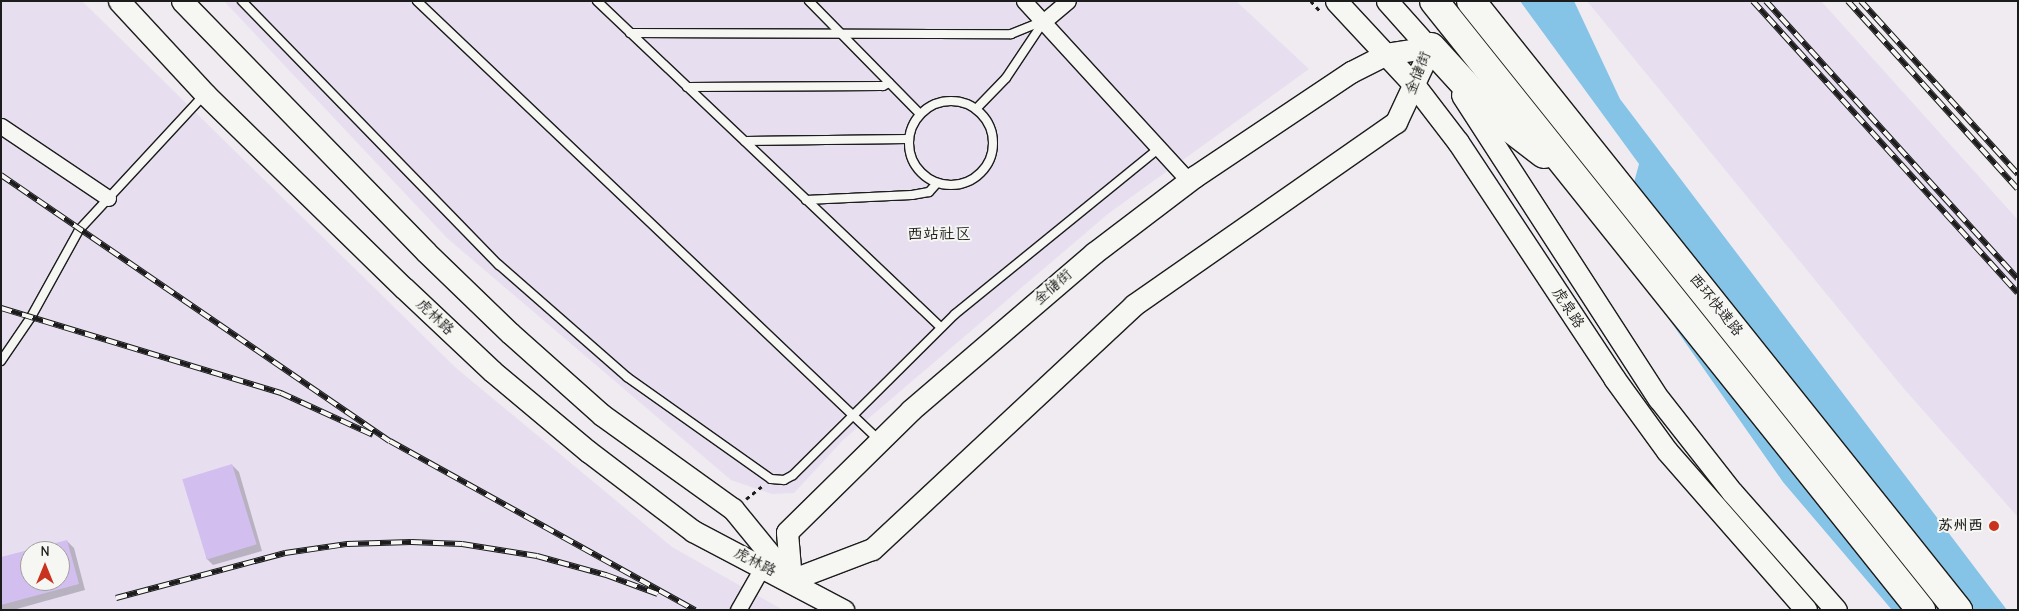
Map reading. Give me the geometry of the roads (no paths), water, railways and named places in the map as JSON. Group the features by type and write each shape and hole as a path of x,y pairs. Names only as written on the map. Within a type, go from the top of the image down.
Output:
{"highway":[{"name":"西环快速路","path":"1434,1 1603,208 1921,610"},
{"name":"西环快速路","path":"1472,1 1620,184 1958,610"},
{"path":"1494,1 1540,62 1592,150"},
{"path":"1431,47 1493,115 1583,184"}],"street":[{"name":"虎林路","path":"119,1 205,94 500,378 589,452 693,531 791,580"},
{"name":"虎林路","path":"182,1 426,252 510,333 602,415 733,509 791,580"},
{"path":"1024,1 1189,180"},
{"path":"1044,21 1068,1"},
{"name":"虎泉路","path":"1336,1 1415,86 1458,142 1614,378 1667,451 1806,610"},
{"name":"虎泉路","path":"1387,1 1431,47 1660,399 1732,492 1836,610"},
{"name":"金储街","path":"1431,47 1415,86 1396,122 1134,305 872,549 791,580 787,532 880,441 1094,252 1189,180 1352,72 1386,54 1431,47"},
{"path":"1,126 108,198"},
{"path":"738,610 763,566"},
{"path":"791,580 843,610"}],"lane":[{"path":"242,1 499,265 627,377 771,479 784,480 793,475 941,328 1159,148"},
{"path":"417,1 880,441"},
{"path":"597,1 941,328"},
{"path":"809,1 920,114"},
{"path":"630,33 1011,34 1044,21"},
{"path":"976,109 1006,78 1044,21"},
{"path":"687,87 883,86 889,83"},
{"path":"1,361 31,317 79,230 205,94"},
{"path":"949,100 976,109 992,132 990,160 972,180 958,185 937,183 920,173 912,162 908,139 914,121 920,114 935,103 949,100"},
{"path":"745,141 908,139"},
{"path":"806,200 912,195 929,192 937,183"}],"water":[{"path":"1520,1 1574,1 1620,99 2007,610 1892,610 1783,482 1617,245 1639,164"}],"railway":[{"path":"1753,1 2018,293"},
{"path":"1766,1 2018,279"},
{"path":"1848,1 2018,189"},
{"path":"1861,1 2018,174"},
{"path":"1,175 390,441 695,610"},
{"path":"1,308 281,393 373,435"},
{"path":"116,598 285,553 347,544 411,542 462,544 537,556 606,575 658,594"}],"place":[{"name":"苏州西","path":"1994,526"}],"district":[{"name":"西站社区","path":"939,234"}]}
